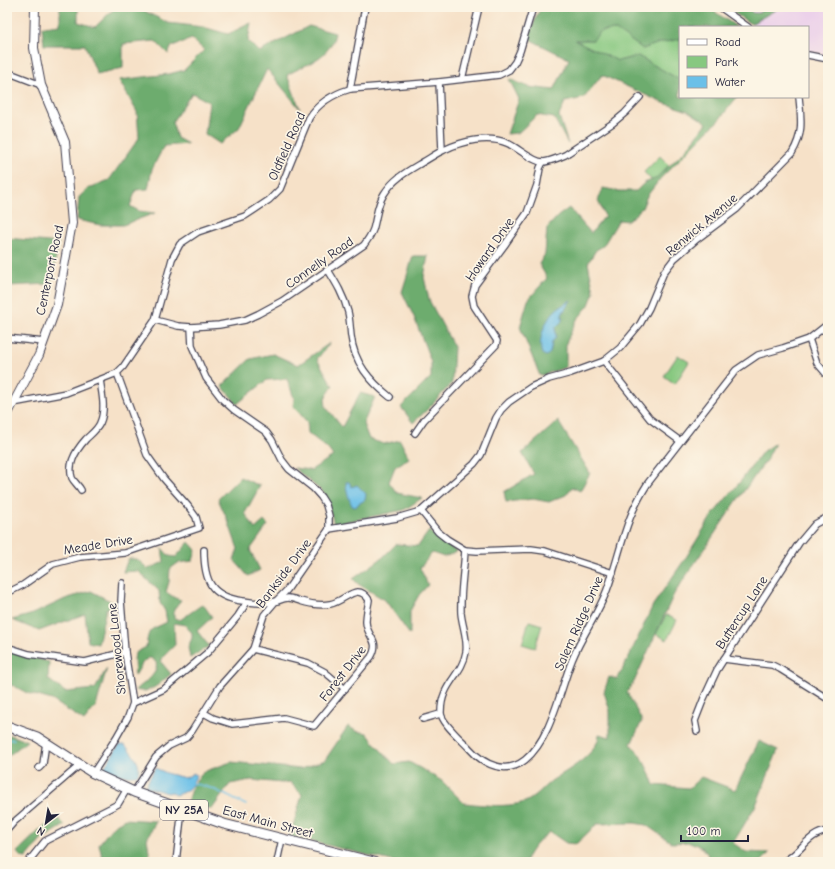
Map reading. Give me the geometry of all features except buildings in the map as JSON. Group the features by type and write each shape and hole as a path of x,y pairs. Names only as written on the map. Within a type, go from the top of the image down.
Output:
{"main road":[{"name":"Centerport Road","path":"7,415 39,355 57,305 72,223 66,142 41,85 34,48 35,7"},
{"name":"East Main Street","path":"7,726 27,732 46,742 93,773 131,791 182,810 224,824 374,862"}],"street":[{"path":"350,89 365,7"},
{"path":"462,79 479,7"},
{"name":"Oldfield Road","path":"13,403 66,394 117,373 124,367 155,320 172,259 180,244 198,232 245,216 270,200 280,189 304,127 315,109 336,93 350,89 439,82 499,75 509,70 515,62 520,51 533,7"},
{"path":"720,7 747,26"},
{"path":"809,55 828,59"},
{"path":"7,72 41,85"},
{"path":"439,82 442,150"},
{"path":"543,162 565,155 613,123 640,97"},
{"name":"Renwick Avenue","path":"329,529 398,518 421,511 474,464 481,455 496,418 509,402 530,388 549,379 604,361 620,348 640,324 649,308 664,272 674,259 697,239 737,209 792,153 798,144 801,135 799,98"},
{"name":"Connelly Road","path":"155,320 178,326 191,327 233,322 245,320 282,301 364,245 374,227 378,205 384,194 399,176 442,150 455,145 479,140 500,140 536,160 543,162"},
{"name":"Howard Drive","path":"415,433 424,420 496,345 497,341 474,306 472,296 475,285 527,213 543,162"},
{"path":"328,270 345,301 349,313 353,348 358,359 370,380 390,397"},
{"name":"Salem Ridge Drive","path":"440,714 446,723 484,762 503,768 515,765 525,760 540,743 545,733 572,660 586,630 602,603 630,518 648,483 736,370 758,355 809,339 828,324"},
{"path":"191,327 192,346 206,378 223,400 234,410 266,432 289,469 313,488 321,497 326,505 329,516 329,529"},
{"path":"7,338 44,342"},
{"path":"809,339 817,363 828,376"},
{"path":"604,361 650,419 680,441"},
{"name":"Meade Drive","path":"7,593 23,585 53,564 80,557 125,553 147,547 199,528 196,517 154,468 147,456 117,373"},
{"path":"81,490 72,478 72,459 78,449 100,424 103,407 100,380"},
{"path":"421,511 438,532 446,539 465,550 531,549 545,551 613,573"},
{"name":"Buttercup Lane","path":"696,732 695,721 704,698 724,659 799,543 816,524 828,517"},
{"name":"Bankside Drive","path":"28,862 45,841 118,804 131,791 156,757 169,746 186,738 204,713 220,686 253,650 264,615 287,590 329,529"},
{"name":"Forest Drive","path":"204,550 204,564 210,583 222,595 230,599 259,603 275,602 289,598 312,604 330,604 339,601 353,592 360,591 365,594 369,600 366,623 368,631 376,644 375,651 314,726 284,718 232,724 213,718 204,713"},
{"path":"423,720 440,714 444,692 460,668 466,650 462,623 461,599 465,550"},
{"name":"Shorewood Lane","path":"93,773 128,717 133,703 125,652 120,601 122,583"},
{"path":"133,703 164,689 208,652 238,616 247,602"},
{"path":"7,647 29,654 85,662 125,652"},
{"path":"253,650 308,663 324,672 345,689"},
{"path":"724,659 780,668 828,700"},
{"path":"39,768 43,764 46,742"},
{"path":"7,830 14,822 80,765"},
{"path":"176,862 182,810"},
{"path":"783,862 792,857 800,846 810,839 825,831 828,831"},
{"path":"277,862 282,839"}],"shaded area":[{"path":"727,7 828,7 828,55 809,51 809,26 755,26"}],"green space":[{"path":"60,7 78,7 78,22 95,27 116,7 137,7 168,23 203,27 228,34 251,23 248,41 259,52 309,26 335,33 333,42 323,54 317,59 287,75 300,109 267,69 239,128 220,144 205,134 209,102 192,93 172,122 177,138 188,144 164,146 152,169 148,189 136,190 130,206 139,211 155,213 123,225 100,225 77,220 79,197 89,188 109,180 139,138 137,112 119,80 169,74 184,70 204,50 192,39 172,46 168,54 155,41 123,44 123,68 97,74 85,45 44,45 42,27 60,25"},
{"path":"541,7 708,7 736,26 679,26 679,39 656,44 643,49 616,30 601,31 593,40 575,40 618,61 638,56 679,79 679,98 736,98 719,120 660,179 647,196 642,208 628,221 619,220 603,246 596,250 588,263 594,292 589,305 576,321 566,343 566,367 540,376 520,327 528,300 547,278 539,264 545,254 547,228 558,216 569,208 591,233 605,216 598,201 603,188 619,191 636,191 644,183 655,179 685,151 707,123 688,111 661,102 602,75 584,98 565,102 559,116 568,144 554,118 537,115 518,133 507,134 519,99 509,79 529,87 554,90 569,59 527,38","holes":["570,301 562,314 562,321 555,328 556,337 552,342 550,353 543,331 549,319 556,310"]},
{"path":"725,7 749,7 753,13 758,13 767,7 778,7 751,24"},
{"path":"616,30 643,49 656,44 679,39 679,79 638,56 618,61 574,40 593,40 601,31"},
{"path":"660,156 669,165 653,182 644,172"},
{"path":"7,238 59,243 51,284 7,286"},
{"path":"413,256 428,256 424,277 429,300 454,347 452,383 413,423 401,407 431,377 431,362 414,317 402,292"},
{"path":"330,343 317,359 333,386 325,398 326,407 342,427 360,393 375,397 363,424 369,439 384,444 400,440 409,458 395,467 389,482 397,493 422,498 404,510 334,524 325,494 294,468 311,470 333,456 328,449 308,433 307,422 293,406 294,398 287,379 267,380 237,404 222,386 250,359 273,354 298,365"},
{"path":"678,355 689,362 675,384 664,376"},
{"path":"558,421 590,473 580,491 572,487 566,495 549,502 533,499 506,502 504,492 534,474 522,453"},
{"path":"775,443 767,459 674,594 634,682 627,692 642,721 631,744 645,763 654,785 689,788 701,777 735,790 759,741 778,750 756,805 733,843 746,852 769,853 761,862 705,862 708,855 703,848 690,842 672,843 646,825 634,823 597,824 576,844 566,843 550,832 536,845 525,862 396,862 290,836 302,795 290,782 282,783 251,780 230,784 212,809 187,803 191,789 203,772 231,762 301,769 325,760 348,726 356,731 367,733 394,764 409,762 420,768 442,781 464,803 510,805 525,802 535,796 551,781 588,755 598,741 599,734 610,737 610,711 604,692 609,677 617,679 653,605 685,559 713,514 740,482 763,451"},
{"path":"240,477 260,486 245,513 255,529 264,521 268,525 250,550 260,570 248,576 234,560 238,549 218,499"},
{"path":"429,531 457,552 444,557 432,553 420,568 428,585 419,595 410,611 410,635 385,600 358,584 353,579 382,558 396,544 418,546"},
{"path":"189,542 196,550 193,561 178,563 170,569 169,582 166,592 181,600 174,609 174,618 180,620 203,604 212,617 197,631 209,646 190,658 188,647 192,638 192,633 185,625 174,623 175,645 163,657 161,662 171,674 151,689 146,691 136,690 153,674 156,667 156,662 151,658 148,658 143,662 135,676 135,653 146,647 149,632 151,630 167,622 165,611 160,603 159,591 138,571 123,572 128,559 137,559 148,569 164,562 162,548 169,556 176,557"},
{"path":"91,591 114,603 106,609 98,644 88,642 85,614 39,631 12,620 33,614 65,599"},
{"path":"666,615 677,620 667,640 656,634"},
{"path":"529,621 542,625 535,648 522,644"},
{"path":"7,650 49,662 48,679 65,692 95,689 107,668 96,706 84,721 52,700 27,693 12,685 7,689"},
{"path":"7,734 27,741 7,757"},
{"path":"59,819 65,825 42,839 26,858 21,857 17,852 42,828"},
{"path":"125,819 156,821 147,839 151,862 137,862 129,857 102,857 99,844 114,825"}],"water":[{"path":"571,300 562,314 562,321 555,328 556,337 552,342 550,353 546,356 542,354 541,341 546,323 558,308"},
{"path":"346,482 349,482 352,487 357,485 366,494 365,500 356,507 352,506 347,491"},
{"path":"119,745 125,745 136,759 139,768 137,775 119,775 103,769"},
{"path":"155,768 169,774 185,778 194,773 196,775 189,788 175,795 171,792 168,793 145,787"}],"waterway":[{"path":"7,740 14,739"},
{"path":"193,784 213,789 246,805"}]}
